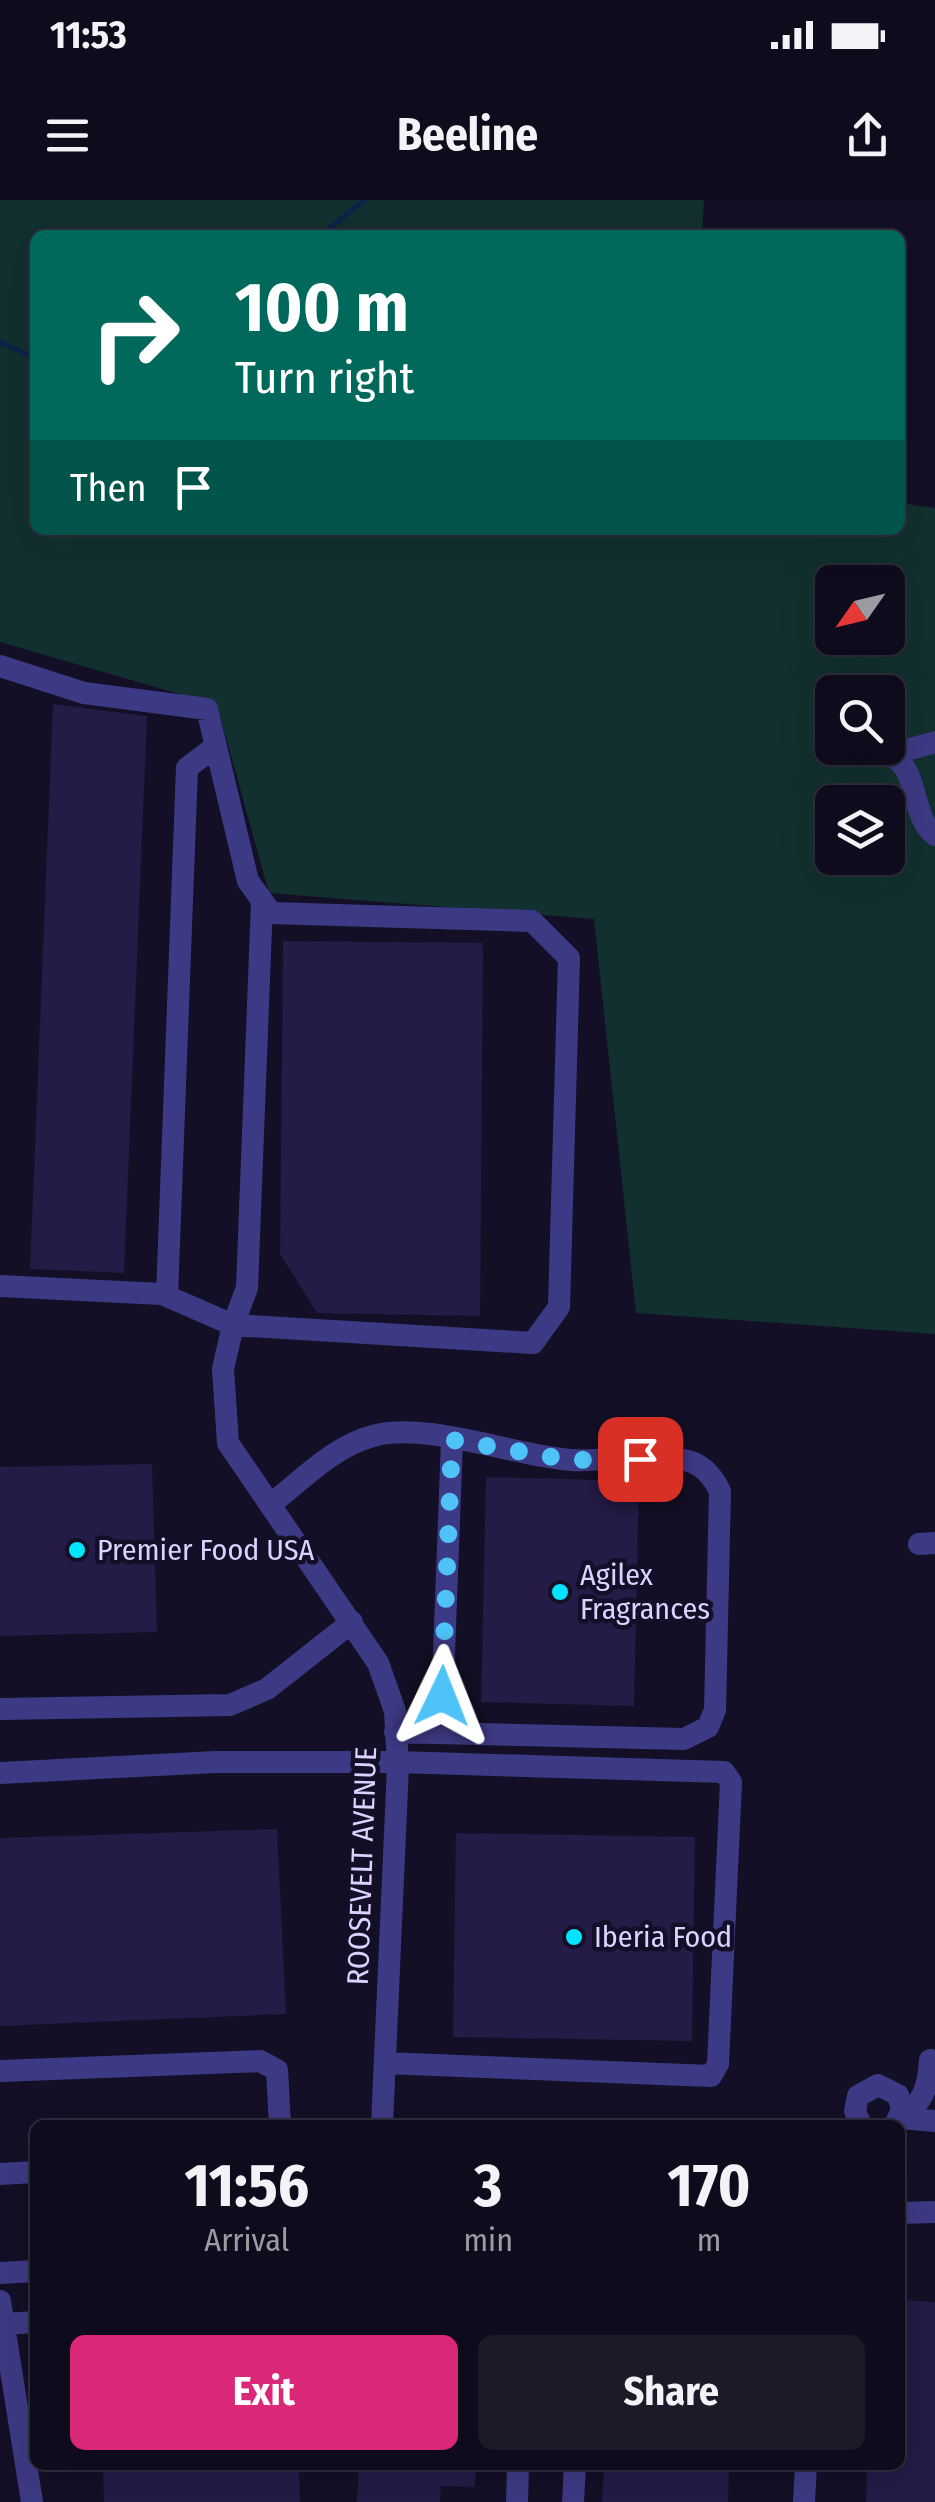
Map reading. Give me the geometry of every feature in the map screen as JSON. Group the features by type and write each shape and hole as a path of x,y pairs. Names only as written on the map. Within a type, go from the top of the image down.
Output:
{"street":[{"path":"0,680 0,666 84,692 207,709 248,881 271,913 532,921 570,958 559,1307 533,1343 233,1325 167,1296 0,1286"},
{"path":"905,750 935,742"},
{"path":"167,1296 187,768 216,746"},
{"path":"900,765 910,774 925,826 935,834"},
{"name":"ROOSEVELT AVENUE","path":"262,902 246,1288 223,1369 228,1443 378,1663 395,1711 398,1762 382,2120"},
{"path":"271,1504 347,1446 374,1435 406,1432 570,1460 675,1459 710,1474 720,1491 715,1710 708,1727 684,1739 396,1732"},
{"path":"441,1733 452,1440"},
{"path":"0,1709 230,1704 267,1689 352,1622"},
{"path":"0,1772 216,1762 398,1762 724,1772 731,1782 718,2064 711,2076 385,2063"},
{"path":"900,2120 918,2106 928,2087 930,2060"},
{"path":"0,2072 260,2061 277,2070 280,2120"},
{"path":"860,2120 855,2103 863,2090 878,2085 898,2095 898,2120"},
{"path":"905,2122 935,2121"},
{"path":"0,2174 30,2172"},
{"path":"905,2213 935,2212"},
{"path":"0,2273 30,2271"},
{"path":"30,2320 2,2312 32,2502"},
{"path":"517,2502 518,2470"},
{"path":"573,2502 575,2470"},
{"path":"804,2502 806,2470"}],"green space":[{"path":"0,200 704,200 702,230 30,230 30,535 905,535 905,504 935,508 935,1334 636,1313 594,919 269,893 217,705 0,642"}],"building":[{"path":"53,704 147,716 124,1273 30,1269"},
{"path":"283,941 483,943 480,1316 317,1313 280,1254"},
{"name":"Premier Food USA","path":"152,1464 157,1632 0,1636 0,1467"},
{"name":"Agilex Fragrances","path":"486,1477 639,1481 634,1706 481,1702"},
{"path":"277,1829 286,2014 0,2026 0,1838"},
{"name":"Iberia Food","path":"456,1833 695,1837 692,2041 453,2037"},
{"path":"905,2300 935,2302 935,2502 866,2502 867,2470 905,2470"},
{"path":"103,2470 299,2470 300,2502 104,2502"},
{"path":"359,2470 476,2470 475,2487 441,2486 440,2502 357,2502"},
{"path":"604,2470 729,2470 728,2502 602,2502"}],"waterway":[{"path":"328,230 364,200"},
{"path":"0,342 30,356"}],"place":[{"name":"Premier Food USA","path":"77,1550"},
{"name":"Agilex Fragrances","path":"560,1592"},
{"name":"Iberia Food","path":"574,1937"}],"route":[{"path":"442,1696 452,1440 570,1460 640,1459"}]}
